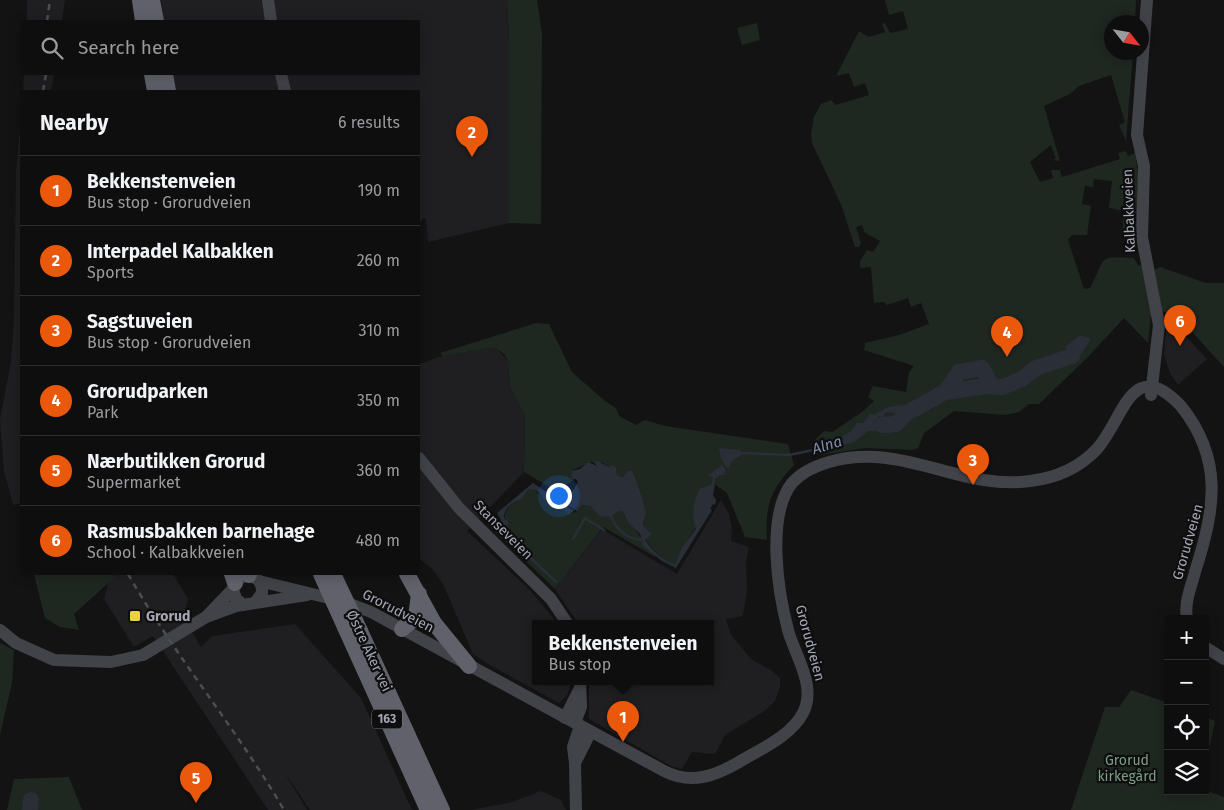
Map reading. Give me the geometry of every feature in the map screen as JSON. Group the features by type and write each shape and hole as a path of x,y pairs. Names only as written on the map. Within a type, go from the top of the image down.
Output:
{"highway":[{"path":"140,0 143,20"},
{"path":"152,0 156,20"},
{"path":"157,87 163,75"},
{"name":"Østre Aker vei","path":"321,575 352,629 442,810"},
{"name":"Østre Aker vei","path":"333,575 352,629 428,810"},
{"path":"409,576 441,633 469,666"},
{"path":"402,629 414,621 420,598"}],"street":[{"path":"268,0 271,20"},
{"name":"Kalbakkveien","path":"1147,0 1138,135 1144,166 1142,237 1159,324 1151,390"},
{"path":"281,75 285,90"},
{"name":"Grorudveien","path":"206,617 243,579 312,594 359,607 670,774 691,779 716,774 777,739 798,721 805,709 807,689 785,614 780,586 777,524 786,492 807,470 834,461 879,456 912,461 986,480 1036,480 1062,474 1087,458 1103,441 1132,393 1144,386 1151,390 1162,389 1193,420 1207,444 1214,465 1216,484 1213,513 1186,604 1187,615"},
{"name":"Stanseveien","path":"420,459 468,518 551,599 565,620"},
{"path":"243,579 262,593 250,604 236,599 243,579"},
{"name":"Grorudveien","path":"4,633 20,637 67,660 96,663 134,659 206,617 250,604 312,594"},
{"path":"1209,649 1224,659"},
{"path":"576,810 576,763 580,685"}],"shaded area":[{"path":"27,0 65,0 62,20 27,20"},
{"path":"161,0 507,0 509,40 509,223 428,242 426,219 423,218 420,223 420,90 176,90 173,75 420,75 420,20 164,20"},
{"path":"24,75 54,75 51,90 23,90"},
{"path":"20,130 20,503 13,505 4,471 0,420 11,361 14,324 16,172"},
{"path":"1170,325 1181,331 1207,359 1178,385 1170,373 1164,355 1166,332"},
{"path":"489,348 497,349 508,361 510,387 525,416 524,472 467,531 530,590 555,620 532,620 532,685 570,685 568,694 559,703 473,654 443,584 434,571 420,559 420,364 445,355"},
{"path":"721,500 729,514 732,528 731,541 749,547 746,562 747,589 743,616 726,619 731,635 751,659 780,678 780,687 775,701 766,710 725,735 715,754 692,752 682,769 671,766 589,719 589,685 714,685 714,620 576,620 555,589 602,529 677,574"},
{"path":"106,575 174,575 188,599 183,618 201,647 212,636 295,624 361,698 412,810 310,810 283,770 307,810 268,810 153,636 134,647 104,599 109,580"},
{"path":"541,791 561,800 566,810 471,810 512,802"}],"green space":[{"path":"507,0 537,0 542,34 541,224 509,223 509,40"},
{"path":"885,0 1136,0 1135,15 1104,15 1104,60 1132,60 1126,141 1119,125 1125,122 1111,75 1079,86 1070,94 1044,106 1060,161 1052,160 1056,159 1051,145 1030,162 1040,182 1053,178 1051,170 1060,170 1062,177 1120,159 1118,153 1126,151 1128,156 1135,153 1138,174 1137,231 1131,236 1133,248 1128,247 1128,239 1122,237 1124,211 1109,208 1112,181 1094,179 1093,187 1085,186 1082,204 1091,206 1087,235 1072,235 1068,240 1084,289 1090,288 1103,261 1113,257 1134,258 1138,265 1154,270 1160,267 1206,283 1224,283 1224,367 1173,311 1151,314 1148,343 1124,318 1086,359 1039,404 1029,404 1019,412 1005,415 954,411 924,433 918,448 912,450 866,448 820,455 813,442 824,431 832,432 862,412 874,401 868,397 873,386 906,392 909,372 914,366 864,350 865,343 899,335 929,324 921,303 911,307 908,298 887,305 884,302 874,303 871,267 860,268 860,261 867,250 873,252 880,241 865,233 862,225 856,227 861,243 859,247 855,247 842,207 812,143 811,134 814,117 821,104 831,100 836,105 869,95 865,83 854,87 849,73 836,76 859,31 869,37 885,32 882,24 885,23 890,33 908,29 903,11 889,15"},
{"path":"757,23 760,40 742,45 737,28"},
{"path":"536,323 549,324 572,372 605,401 616,408 619,416 636,425 645,420 665,426 788,444 794,465 779,482 771,499 767,517 767,540 745,537 727,493 713,483 702,487 696,528 682,547 675,564 659,554 645,539 652,534 643,525 646,510 632,471 627,471 623,477 617,475 616,467 609,467 602,462 597,466 591,462 571,471 574,480 556,491 524,472 525,416 510,387 508,361 504,354 497,349 489,348 443,356 440,353"},
{"path":"529,489 533,489 548,502 555,503 571,513 576,512 582,505 595,508 596,513 611,517 619,511 623,511 628,522 633,524 640,537 657,558 603,527 555,589 492,529 497,523 503,530 506,511 512,504 521,500"},
{"path":"34,575 112,575 114,578 74,614 79,630 60,627 45,618"},
{"path":"0,643 14,650 12,683 0,735"},
{"name":"Grorud kirkegård","path":"1131,690 1164,702 1164,795 1209,795 1209,791 1224,797 1224,810 1071,810 1105,707 1119,707"},
{"path":"1209,719 1215,721 1209,749"},
{"path":"69,777 82,810 7,810 14,779"}],"water":[{"path":"1080,335 1091,339 1076,362 1065,347"},
{"path":"904,405 899,430 892,431 891,434 887,430 868,431 854,442 817,454 815,446 839,438 850,432 857,423 863,423 870,414 874,415 888,407","holes":["885,413 896,414 897,420 887,421 886,423 873,423 879,416 883,418"]},
{"path":"719,448 738,450 738,448 743,454 733,460 728,469 721,459"},
{"path":"598,461 609,467 613,465 616,467 617,475 623,477 627,471 632,471 646,510 643,525 652,534 645,540 659,555 675,564 682,547 696,529 694,507 699,491 702,486 703,488 713,483 715,485 713,495 716,500 715,505 713,504 710,509 712,510 676,568 662,561 643,546 640,534 628,522 623,511 619,511 611,517 599,516 591,507 582,505 577,511 565,504 578,482 576,479 572,479 571,471 580,469 588,462 597,466 595,462"},
{"path":"722,465 726,470 724,475 719,475 717,478 708,476"},
{"path":"533,483 574,511 568,514 555,503 543,499 538,492 529,489 521,500 514,502 507,509 504,519 508,521 508,530 503,530 497,513"}],"waterway":[{"name":"Alna","path":"882,425 896,424 907,413 945,392 986,386 1003,387 1022,379 1036,368 1072,356"},
{"path":"945,392 959,372 982,368 992,386"},
{"name":"Alna","path":"742,453 789,455 818,449"},
{"name":"Alna","path":"712,486 715,475"},
{"path":"558,499 565,503"},
{"path":"481,511 556,582"},
{"path":"611,517 617,526 628,536 643,540"},
{"path":"573,539 585,518 604,530"},
{"path":"30,810 31,800"}],"railway":[{"path":"47,20 50,0"},
{"path":"43,90 46,75"},
{"path":"129,575 165,634 246,750 284,810"}],"place":[{"name":"Interpadel Kalbakken","path":"472,157"},
{"name":"Rasmusbakken barnehage","path":"1180,346"},
{"name":"Grorudparken","path":"1007,357"},
{"name":"Sagstuveien","path":"973,485"},
{"name":"Grorud","path":"135,616"},
{"name":"Bekkenstenveien","path":"623,742"},
{"name":"Nærbutikken Grorud","path":"196,803"}]}
